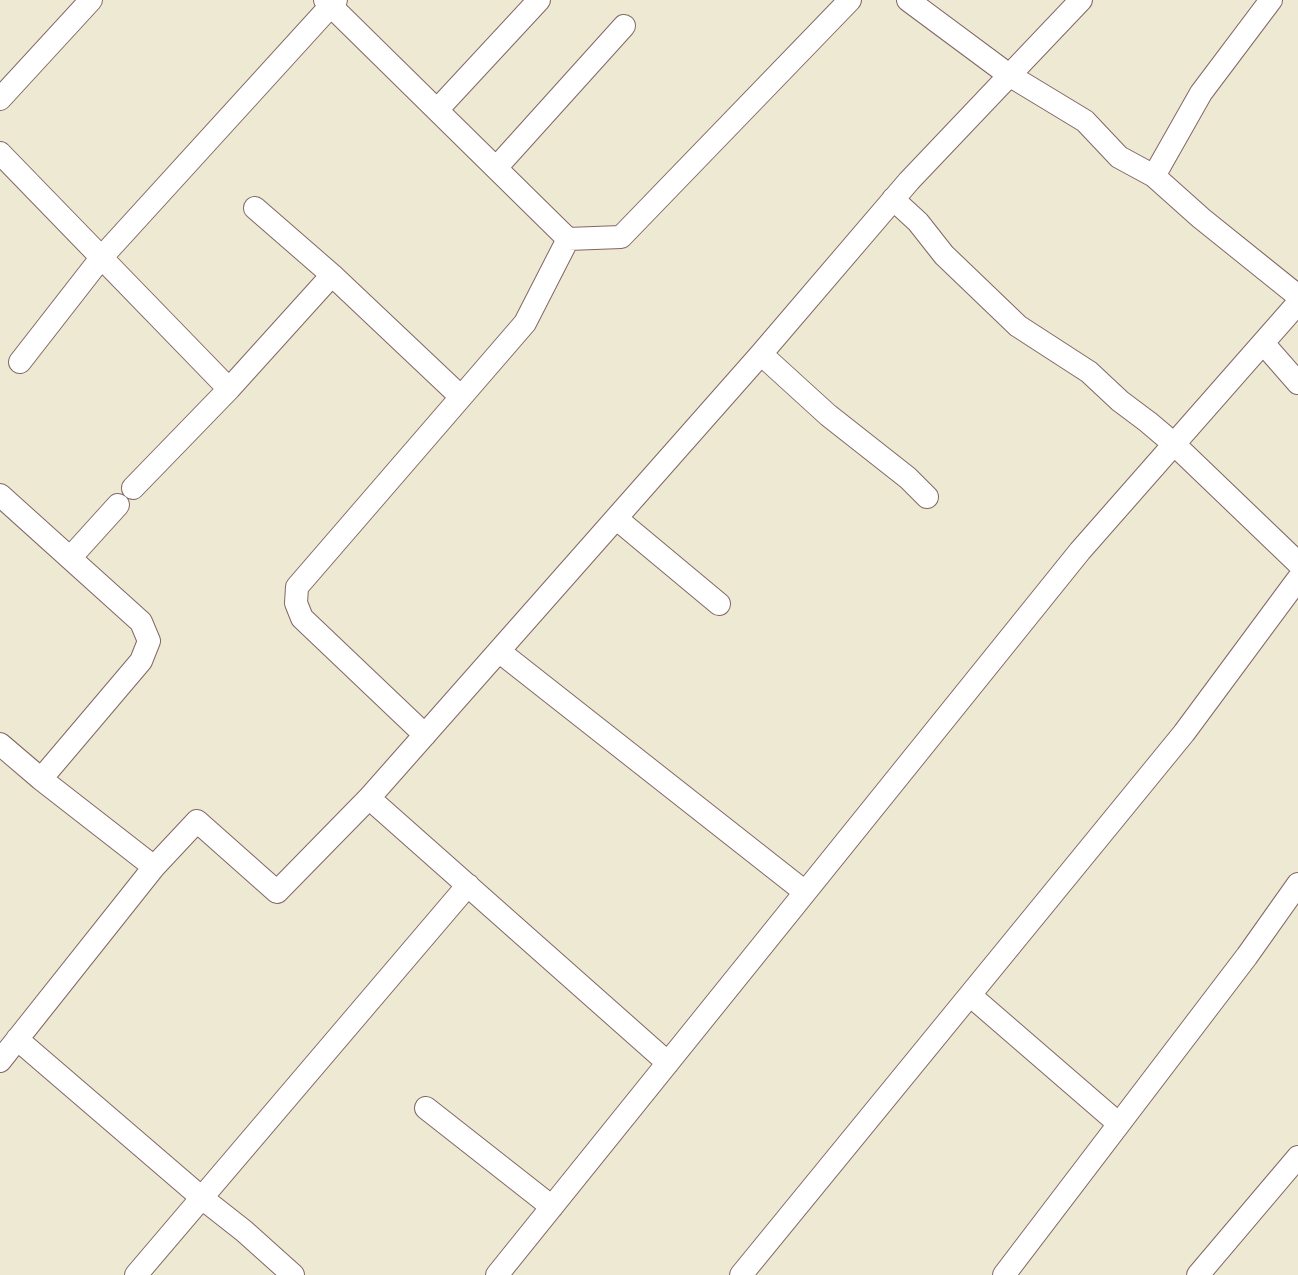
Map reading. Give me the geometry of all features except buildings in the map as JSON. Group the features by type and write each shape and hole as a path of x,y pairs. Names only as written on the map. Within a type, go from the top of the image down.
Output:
{"street":[{"path":"0,100 91,0"},
{"path":"437,110 539,0"},
{"path":"20,362 101,258 331,2 437,110 568,239 621,237 850,0"},
{"path":"908,0 1009,75 1085,122 1119,158 1154,176 1201,218 1298,296"},
{"path":"0,1061 154,867 197,821 277,892 369,798 500,652 761,354 893,199 1081,0"},
{"path":"1154,176 1200,92 1271,0"},
{"path":"496,168 624,26"},
{"path":"1,156 228,389"},
{"path":"893,199 918,222 944,255 1018,326 1089,372 1120,401 1174,444 1298,563"},
{"path":"255,208 332,275 460,396"},
{"path":"425,735 302,618 296,603 298,587 460,396 525,323 568,239"},
{"path":"133,488 310,302 332,275"},
{"path":"497,1275 1080,551 1298,303"},
{"path":"1263,343 1298,383"},
{"path":"761,354 828,415 908,478 927,498"},
{"path":"0,495 142,622 150,641 141,662 41,779"},
{"path":"70,558 118,505"},
{"path":"617,518 719,604"},
{"path":"741,1275 971,996 1184,733 1298,579"},
{"path":"500,652 805,892"},
{"path":"1,748 154,867"},
{"path":"369,798 668,1063"},
{"path":"1004,1275 1247,956 1298,884"},
{"path":"136,1275 468,885"},
{"path":"971,996 1119,1124"},
{"path":"17,1039 202,1198 244,1231 293,1275"},
{"path":"426,1108 552,1207"},
{"path":"1198,1275 1298,1157"}]}
